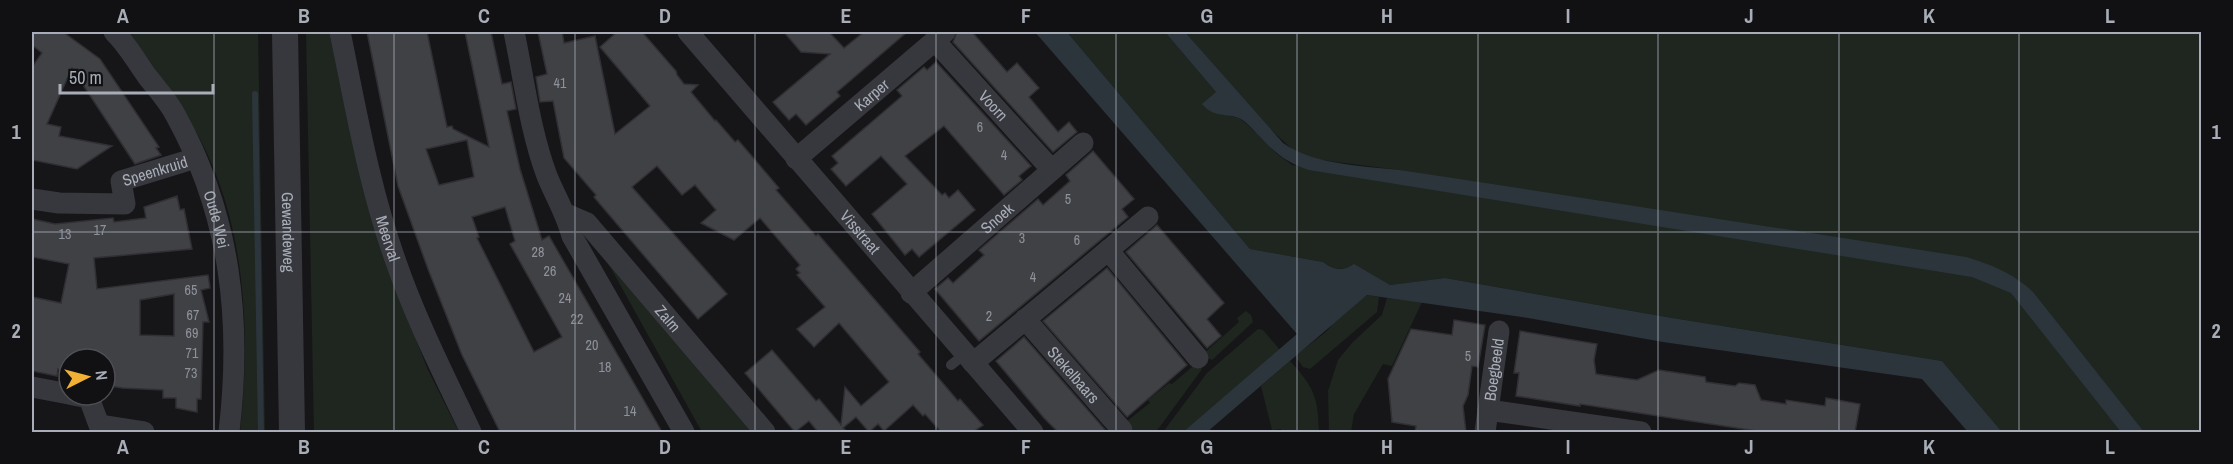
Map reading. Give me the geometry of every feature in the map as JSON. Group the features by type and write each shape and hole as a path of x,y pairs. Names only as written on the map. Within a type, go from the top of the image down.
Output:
{"street":[{"name":"Oude Wei","path":"114,32 176,115 215,206 228,258 234,313 235,368 229,432"},
{"name":"Gewandeweg","path":"285,32 292,432"},
{"name":"Meerval","path":"340,32 368,171 396,262 437,362 471,432"},
{"path":"514,32 535,137 548,177 566,214 572,236 684,432"},
{"name":"Visstraat","path":"684,34 906,297 963,361 1033,432"},
{"name":"Karper","path":"793,162 940,36"},
{"name":"Voorn","path":"940,36 1052,170"},
{"name":"Snoek","path":"906,297 1083,143"},
{"name":"Speenkruid","path":"32,200 59,203 125,204 121,181 196,158"},
{"name":"Zalm","path":"566,214 587,223 765,432"},
{"path":"963,361 1025,319 1148,217"},
{"path":"1108,250 1198,358"},
{"name":"Stekelbaars","path":"1025,319 1122,430"},
{"name":"Boegbeeld","path":"1485,432 1499,331"},
{"path":"32,387 57,392"},
{"path":"92,407 99,425 144,432"},
{"name":"Boegbeeld","path":"1488,410 1641,432"}],"shaded area":[{"path":"127,32 258,32 265,432 240,432 245,360 242,288 230,217 219,182 205,149 179,103"},
{"path":"306,32 330,32 391,275 427,368 459,432 314,432"},
{"path":"1035,32 1067,32 1250,249 1323,262 1338,269 1354,264 1390,285 1445,278 1666,317 1942,361 2002,432 1968,432 1922,379 1663,342 1522,317 1367,295 1207,432 1183,432 1297,334"},
{"path":"1067,32 1165,32 1217,93 1212,98 1230,116 1239,118 1248,125 1276,153 1292,165 1517,189 1314,159 1293,150 1266,125 1185,32 2201,32 2201,432 2002,432 1942,361 1666,317 1445,278 1390,285 1349,267 1336,268 1323,262 1250,249"},
{"path":"1165,32 1185,32 1283,143 1296,151 1326,161 1407,171 1966,257 1993,267 2018,280 2033,292 2144,432 2121,432 2011,293 1972,277 1309,170 1289,162 1278,154 1241,119 1207,109 1202,104 1216,92"},
{"path":"598,245 759,432 702,432"},
{"path":"1367,295 1379,297 1377,312 1310,369 1303,367 1295,356"},
{"path":"1387,298 1422,302 1392,366 1383,364 1354,414 1351,432 1329,432 1328,391 1338,360 1353,342 1382,315"},
{"path":"1246,311 1251,315 1253,322 1212,360 1202,355 1239,322 1237,318"},
{"path":"1258,329 1263,330 1280,350 1183,432 1163,432 1207,373"},
{"path":"1290,361 1305,378 1313,393 1319,432 1272,430 1261,386"},
{"path":"1198,362 1202,369 1156,432 1128,432 1122,425 1150,403 1148,400"}],"building":[{"path":"32,32 63,32 100,59 159,147 156,148 161,155 135,164 72,68 47,124 61,127 59,136 112,146 77,169 32,160 32,67 42,53 32,45"},
{"path":"367,32 427,32 447,127 452,126 453,129 489,147 465,32 491,32 502,84 511,82 516,109 507,111 520,169 542,240 549,236 662,432 500,432 462,355 398,186","holes":["467,140 474,177 439,185 426,149","505,207 515,241 510,244 562,337 534,352 477,238 479,237 472,217"]},
{"path":"538,32 562,32 564,43 595,36 615,134 650,106 600,47 617,32 642,32 676,71 684,84 698,85 691,92 715,121 735,142 738,140 779,188 776,190 816,236 818,234 920,352 918,354 958,401 960,399 983,425 973,432 941,432 925,414 923,416 913,405 884,431 878,424 869,432 856,417 843,428 848,432 818,432 809,421 795,432 745,373 772,350 816,401 819,399 841,425 845,387 861,406 889,382 839,323 814,347 797,329 825,307 797,275 800,273 796,269 800,265 760,218 734,240 701,223 716,210 695,185 682,195 657,166 632,187 727,294 698,319 594,197 596,195 564,158 553,101 540,102 536,77 547,74"},
{"path":"784,32 829,32 844,48 864,32 907,32 837,92 840,96 806,125 796,114 789,120 773,102 830,54 801,52"},
{"path":"957,32 972,32 1007,72 1017,63 1039,88 1029,97 1058,132 1069,122 1077,132 1053,152 953,42"},
{"path":"936,62 1031,166 1019,176 1022,180 1004,195 944,126 905,156 942,195 945,193 949,198 958,190 975,210 919,257 912,249 905,255 872,214 907,184 881,156 846,186 831,169 838,163 832,156 902,96 897,90 924,67 927,70"},
{"path":"1093,151 1134,199 1122,209 1128,217 979,341 935,289 948,278 953,283 984,255 979,250 1038,199 1043,205 1070,181 1066,175"},
{"path":"177,196 180,210 184,209 192,249 94,258 97,289 208,275 210,288 201,290 209,322 203,322 201,399 197,399 197,412 176,408 176,398 163,398 163,390 117,387 117,347 57,347 57,376 32,371 32,297 61,303 69,264 32,257 32,219 55,224 113,218 114,222 146,218 144,207","holes":["174,294 174,336 140,335 140,300"]},
{"path":"1157,225 1224,303 1207,319 1221,336 1207,348 1126,252"},
{"path":"1107,268 1187,365 1127,417 1043,321"},
{"path":"1454,320 1485,325 1478,367 1472,366 1468,395 1463,406 1466,432 1415,432 1416,426 1392,422 1388,379 1411,329 1452,335"},
{"path":"1520,331 1597,344 1594,360 1596,374 1637,380 1659,370 1705,377 1706,382 1735,386 1739,383 1755,385 1761,400 1786,404 1786,400 1825,406 1826,398 1860,404 1855,432 1763,432 1516,396 1519,373 1514,373"},
{"path":"1024,337 1107,432 1058,432 1044,418 996,361"}],"waterway":[{"path":"255,94 261,432"}]}
